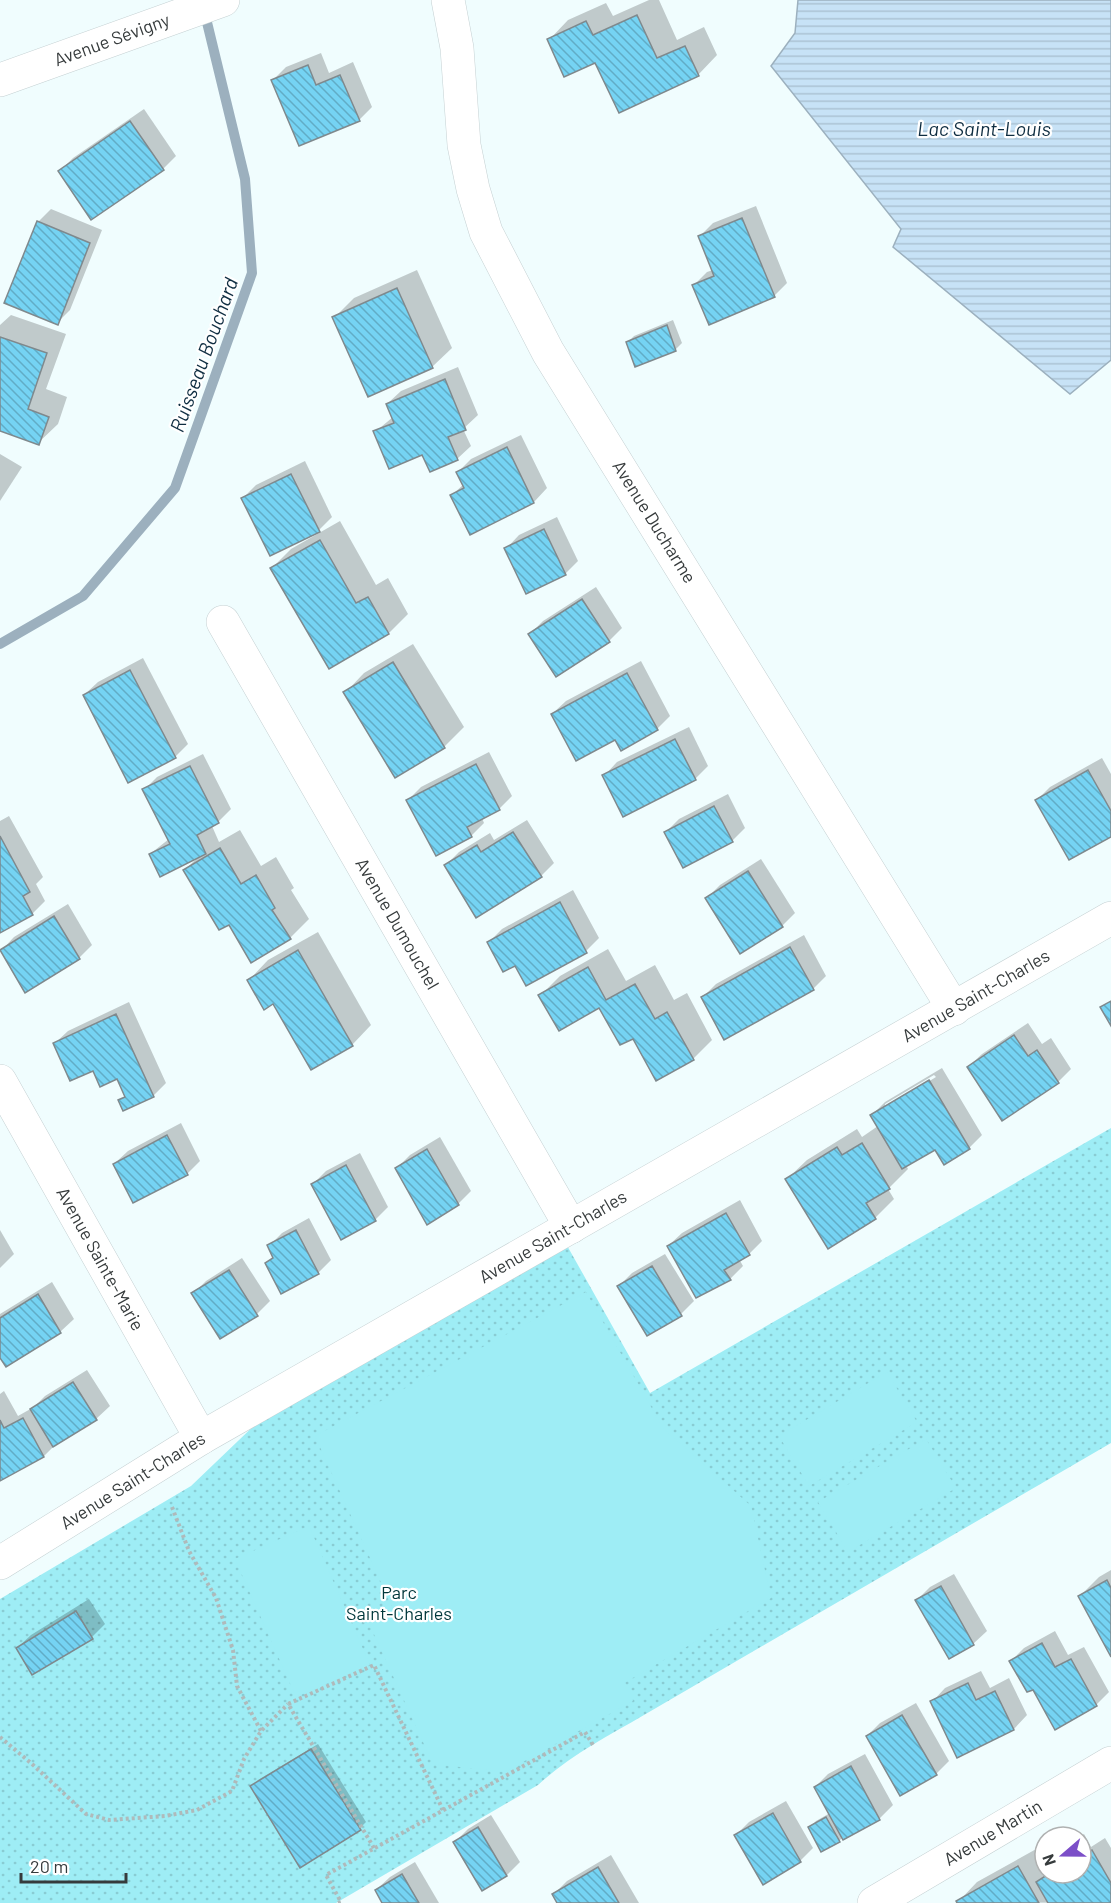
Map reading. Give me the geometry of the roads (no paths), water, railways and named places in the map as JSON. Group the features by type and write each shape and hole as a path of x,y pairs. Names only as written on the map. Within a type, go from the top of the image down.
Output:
{"street":[{"name":"Avenue Sévigny","path":"2,72 135,32 223,0"},
{"name":"Avenue Ducharme","path":"448,0 457,48 464,145 473,189 486,232 548,352 954,1009"},
{"name":"Avenue Dumouchel","path":"223,622 571,1227"},
{"name":"Avenue Saint-Charles","path":"0,1563 201,1438 1111,918"},
{"name":"Avenue Sainte-Marie","path":"0,1081 201,1438"},
{"name":"Avenue Martin","path":"874,1903 1111,1763"}],"water":[{"name":"Lac Saint-Louis","path":"798,0 1111,0 1111,360 1070,394 893,247 901,229 771,66 795,33"}],"waterway":[{"name":"Ruisseau Bouchard","path":"0,644 83,596 175,488 252,273 245,179 204,10"}],"park label":[{"name":"Parc Saint-Charles","path":"399,1603"}]}
